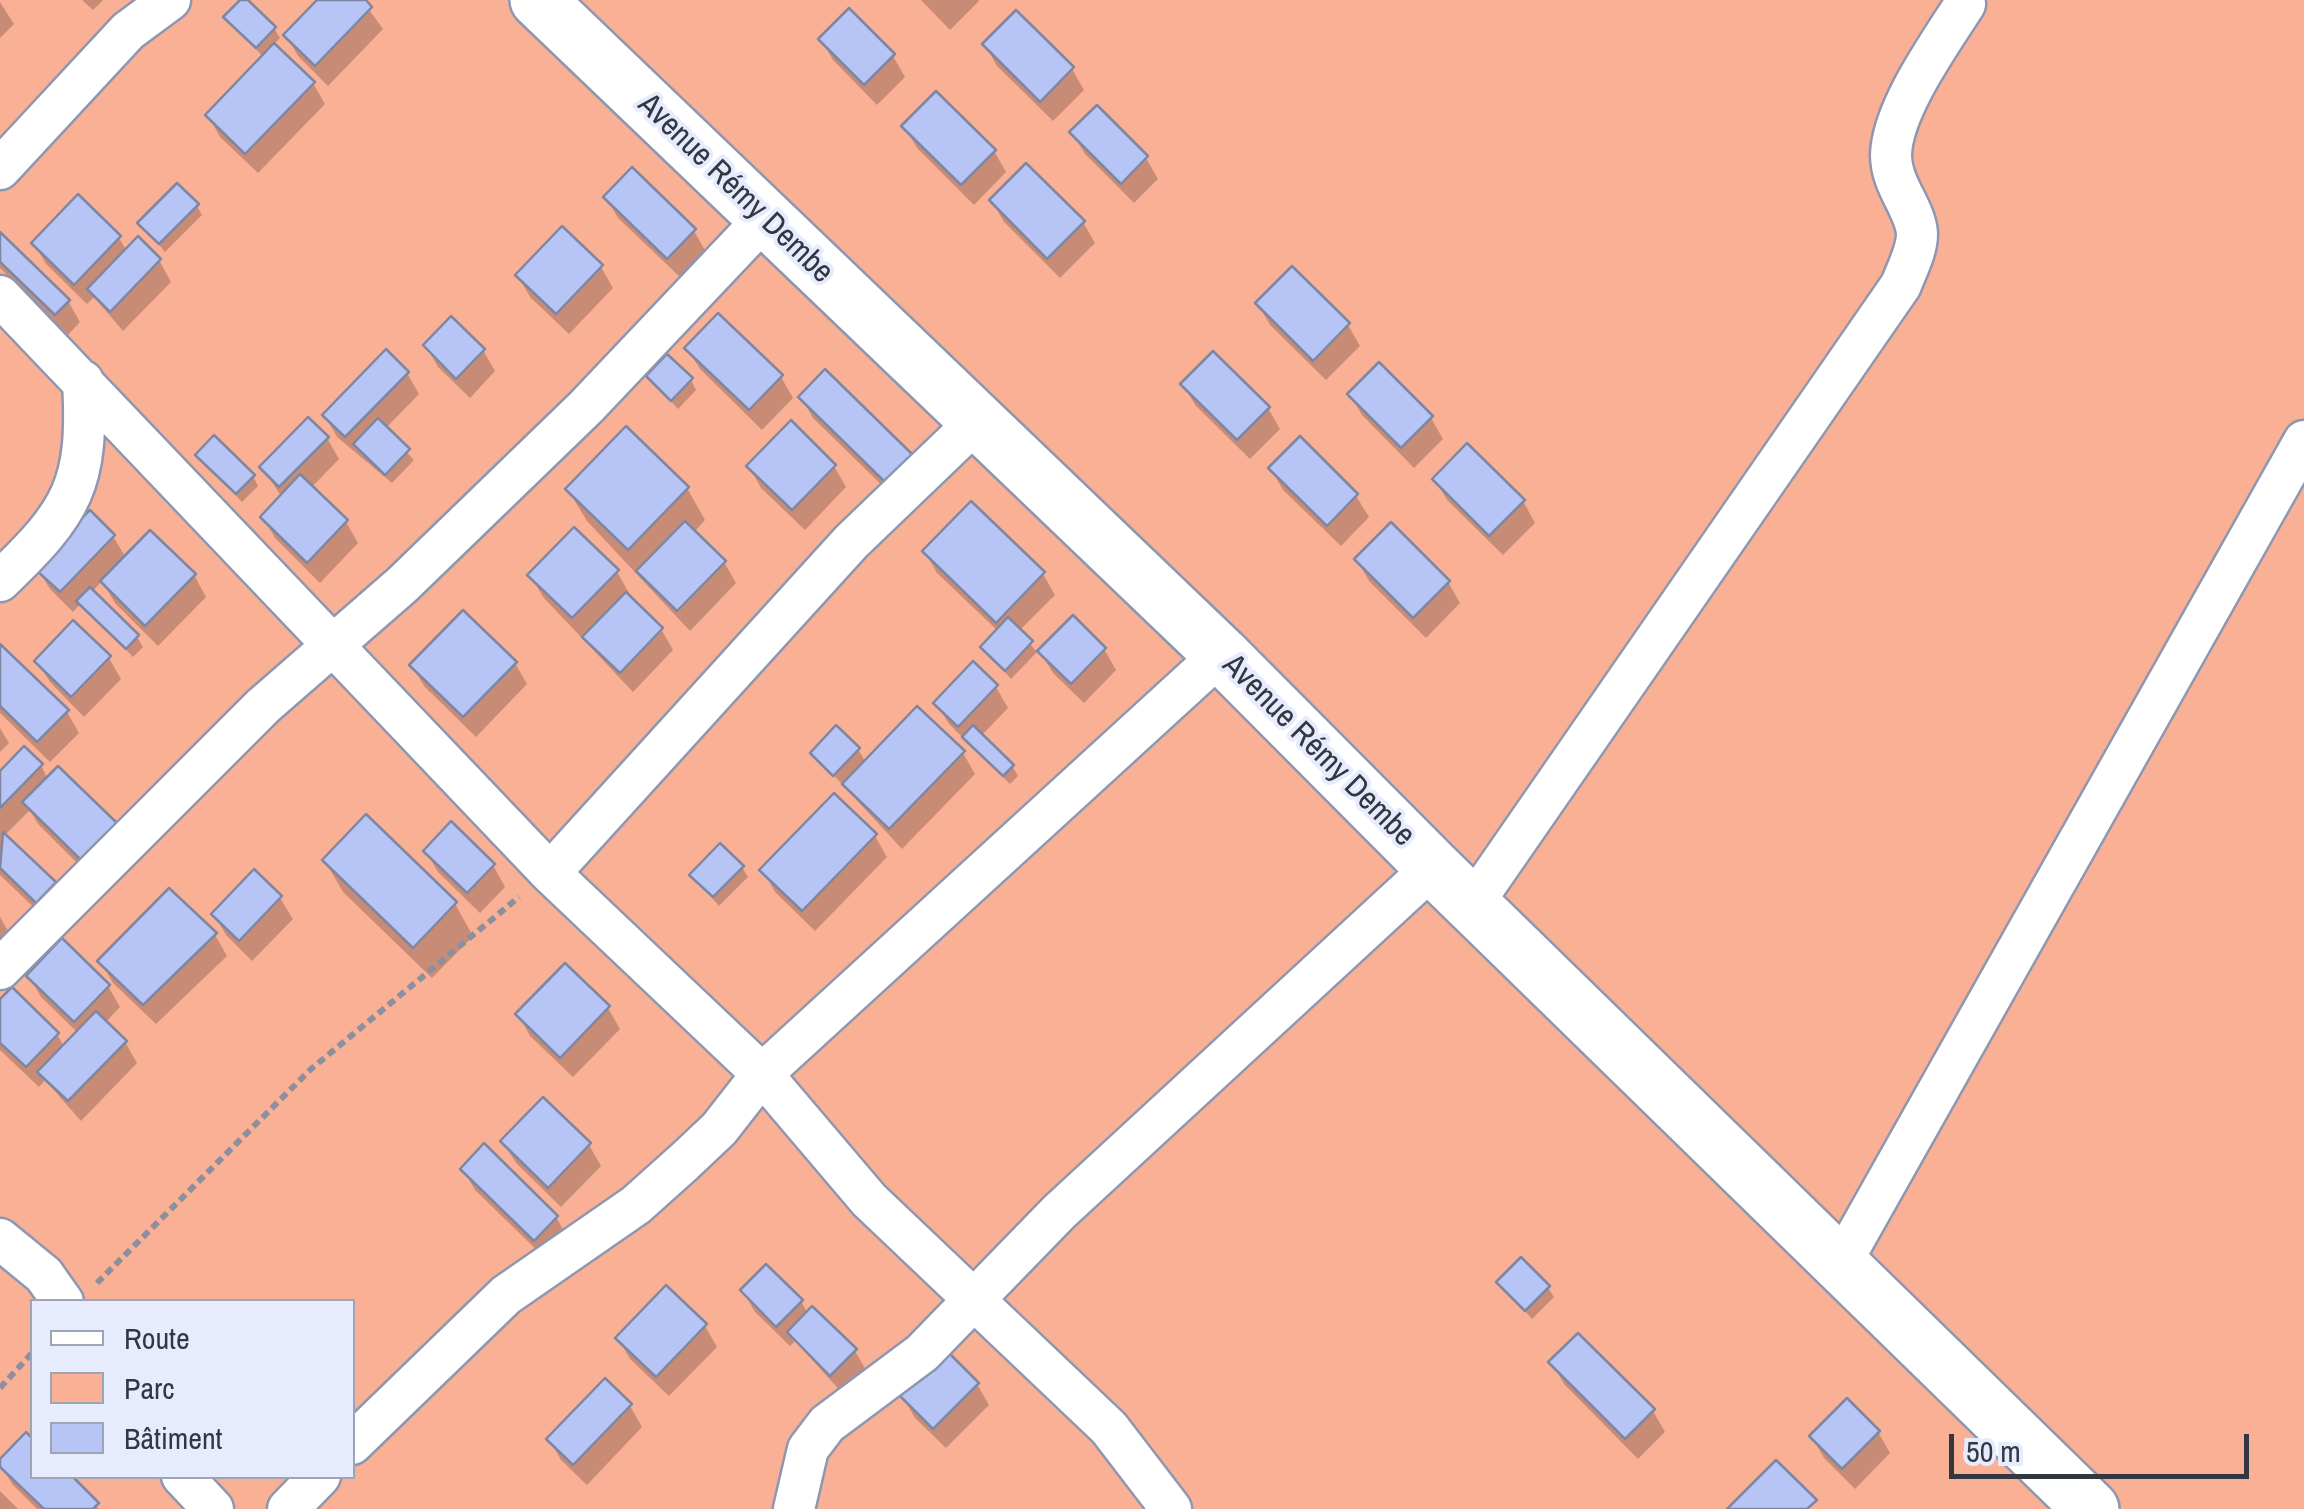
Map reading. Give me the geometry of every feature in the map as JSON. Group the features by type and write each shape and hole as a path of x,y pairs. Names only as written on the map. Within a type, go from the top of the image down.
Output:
{"street":[{"path":"0,170 128,31 170,0"},
{"name":"Avenue Rémy Dembe","path":"538,0 1221,654 1433,868 1841,1263 2067,1502"},
{"path":"1472,905 1901,284 1915,251 1917,230 1892,174 1891,150 1897,126 1932,55 1965,4"},
{"path":"0,969 263,706 336,644 586,407 766,218"},
{"path":"0,296 336,644 550,873 762,1074 869,1200 1109,1428 1166,1506"},
{"path":"0,581 58,522 70,500 86,424 83,381"},
{"path":"550,873 851,542 978,420"},
{"path":"1841,1263 2304,441"},
{"path":"355,1441 506,1296 636,1205 684,1162 718,1129 762,1074 1221,654"},
{"path":"794,1509 808,1449 828,1424 922,1354 1059,1212 1433,868"},
{"path":"0,1240 77,1295"},
{"path":"185,1479 213,1509"},
{"path":"288,1509 317,1479"}],"path":[{"path":"77,1295 312,1068 550,873"},
{"path":"0,1388 30,1355"}],"green space":[{"path":"0,0 2304,0 2304,1509 0,1509"}],"building":[{"path":"240,0 248,0 276,27 256,48 223,17"},
{"path":"317,0 366,0 372,7 315,66 283,35"},
{"path":"849,8 895,54 864,85 818,39"},
{"path":"1016,10 1074,67 1040,102 982,44"},
{"path":"274,43 315,82 245,154 205,115"},
{"path":"936,91 996,150 961,185 901,126"},
{"path":"1097,105 1148,156 1121,184 1069,132"},
{"path":"1026,163 1085,221 1047,259 989,200"},
{"path":"632,167 696,229 667,259 603,197"},
{"path":"177,183 199,204 159,244 137,223"},
{"path":"78,194 121,236 74,285 31,243"},
{"path":"562,226 603,265 556,314 515,275"},
{"path":"0,232 70,300 55,315 0,262"},
{"path":"138,236 161,259 110,312 87,289"},
{"path":"1292,266 1350,323 1313,361 1255,303"},
{"path":"718,313 783,375 749,410 684,348"},
{"path":"451,316 485,349 456,379 423,345"},
{"path":"386,349 409,372 345,437 322,415"},
{"path":"1213,351 1270,407 1237,440 1180,384"},
{"path":"667,354 693,378 671,401 646,376"},
{"path":"1379,362 1433,416 1401,448 1347,394"},
{"path":"825,369 913,455 886,483 798,397"},
{"path":"308,417 329,437 279,487 259,467"},
{"path":"378,418 410,449 385,475 353,444"},
{"path":"791,420 836,465 792,510 746,466"},
{"path":"626,426 689,487 628,550 565,489"},
{"path":"214,435 255,475 236,494 195,455"},
{"path":"1300,436 1358,494 1327,526 1268,468"},
{"path":"1467,443 1525,500 1489,536 1432,479"},
{"path":"300,474 348,520 307,563 260,517"},
{"path":"971,501 1045,572 996,623 922,551"},
{"path":"90,510 115,535 60,592 34,568"},
{"path":"685,521 726,561 677,611 636,571"},
{"path":"1391,522 1450,581 1413,618 1354,559"},
{"path":"574,527 619,570 572,618 527,575"},
{"path":"150,530 196,574 145,626 100,581"},
{"path":"90,587 139,635 126,649 76,601"},
{"path":"626,592 663,628 620,673 582,637"},
{"path":"463,610 517,662 463,717 409,665"},
{"path":"1073,615 1106,648 1071,684 1037,651"},
{"path":"1008,617 1033,641 1005,671 980,647"},
{"path":"73,620 111,656 71,697 34,661"},
{"path":"0,644 69,710 37,742 0,706"},
{"path":"973,661 998,685 958,727 933,703"},
{"path":"917,706 965,751 889,829 842,784"},
{"path":"836,725 860,748 833,776 810,753"},
{"path":"973,725 1014,765 1003,776 962,737"},
{"path":"24,746 43,764 0,808 0,771"},
{"path":"58,766 118,824 82,861 22,802"},
{"path":"834,793 877,834 802,911 759,870"},
{"path":"366,814 457,902 413,948 322,860"},
{"path":"451,821 495,864 467,893 423,851"},
{"path":"3,832 56,882 36,903 0,868"},
{"path":"720,843 744,866 713,897 689,875"},
{"path":"254,869 282,896 239,941 211,914"},
{"path":"169,888 217,933 143,1005 97,961"},
{"path":"62,938 110,985 74,1022 26,976"},
{"path":"565,963 610,1006 560,1058 515,1014"},
{"path":"12,987 59,1033 26,1067 0,1043 0,999"},
{"path":"96,1011 127,1041 68,1101 37,1072"},
{"path":"543,1097 591,1143 548,1188 500,1141"},
{"path":"484,1143 558,1216 534,1241 460,1169"},
{"path":"1521,1257 1550,1286 1525,1311 1496,1282"},
{"path":"766,1264 803,1300 776,1327 740,1290"},
{"path":"666,1285 707,1324 656,1377 615,1338"},
{"path":"812,1306 857,1349 830,1376 787,1332"},
{"path":"1578,1333 1655,1409 1625,1439 1548,1362"},
{"path":"946,1350 979,1383 933,1429 900,1396"},
{"path":"605,1378 632,1404 573,1465 546,1439"},
{"path":"1847,1398 1880,1431 1842,1469 1809,1436"},
{"path":"26,1432 30,1436 30,1479 75,1479 99,1503 93,1509 44,1509 0,1467 0,1459"},
{"path":"1776,1460 1817,1500 1807,1509 1727,1509"}]}
